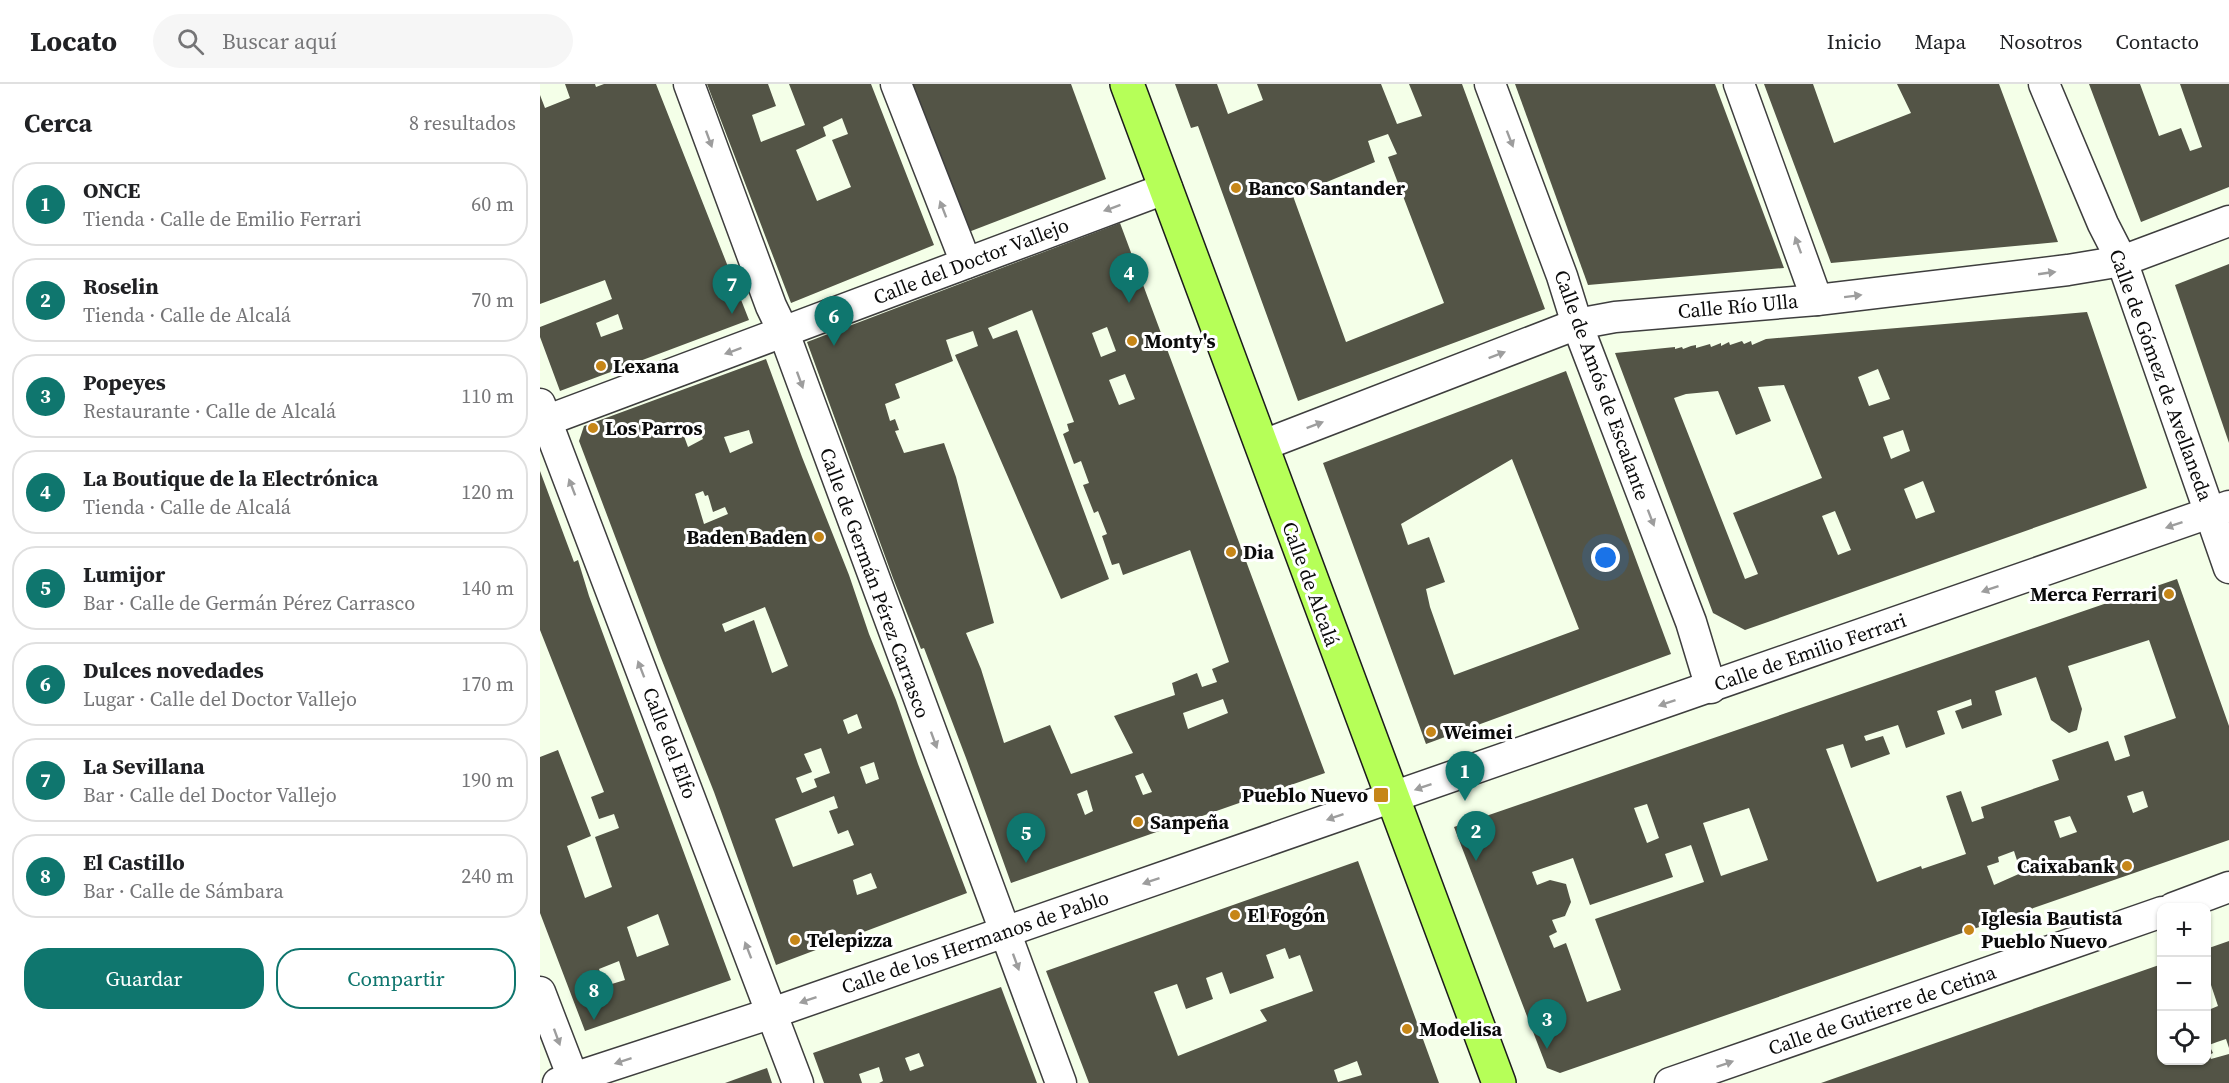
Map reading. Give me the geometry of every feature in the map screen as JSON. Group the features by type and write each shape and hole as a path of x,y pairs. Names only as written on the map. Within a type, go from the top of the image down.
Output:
{"main road":[{"name":"Calle de Alcalá","path":"1127,84 1499,1083"}],"street":[{"name":"Calle de Germán Pérez Carrasco","path":"689,84 771,306 784,333 1061,1083"},
{"path":"896,84 966,263"},
{"name":"Calle de Amós de Escalante","path":"1490,84 1562,276 1577,324 1691,622 1711,687"},
{"path":"1739,84 1818,300"},
{"name":"Calle de Gómez de Avellaneda","path":"2044,84 2103,224 2122,261 2220,509 2229,568"},
{"name":"Calle del Doctor Vallejo","path":"542,416 784,333 1167,188"},
{"name":"Calle Río Ulla","path":"1261,446 1577,324 1615,317 1818,300 2048,273 2122,261 2229,221"},
{"name":"Calle del Elfo","path":"542,416 798,1083"},
{"name":"Calle de Emilio Ferrari","path":"1391,798 2220,509"},
{"name":"Calle de los Hermanos de Pablo","path":"568,1081 772,1013 1391,798"},
{"path":"2186,903 2229,887"},
{"name":"Calle de Gutierre de Cetina","path":"1670,1083 2157,914"},
{"path":"540,992 568,1081"}],"building":[{"path":"565,84 595,84 596,87 604,84 656,84 749,320 560,391 540,337 540,327 612,299 605,280 540,304 540,95 545,108 570,98","holes":["618,314 623,329 601,337 596,323"]},
{"path":"707,84 768,84 776,106 752,115 761,142 805,125 789,84 871,84 934,245 791,303","holes":["842,118 848,134 832,140 851,187 817,201 796,150 826,136 823,127"]},
{"path":"910,84 1071,84 1106,179 966,233"},
{"path":"1175,84 1217,84 1228,114 1263,100 1257,84 1381,84 1397,124 1422,116 1409,84 1462,84 1545,309 1298,401 1198,126 1191,128","holes":["1388,134 1397,154 1388,157 1444,303 1346,342 1293,196 1375,162 1368,141"]},
{"path":"1515,84 1715,84 1784,268 1588,285"},
{"path":"1764,84 1813,84 1834,143 1911,113 1897,84 1999,84 2058,242 1831,263"},
{"path":"2089,84 2140,84 2159,136 2181,128 2190,151 2202,147 2180,84 2229,84 2229,187 2141,222"},
{"path":"1120,223 1325,773 1011,883 924,648 921,649 893,578 807,342","holes":["1032,310 1074,422 1067,424 1069,431 1063,434 1074,464 1081,461 1089,483 1083,485 1094,513 1098,511 1107,534 1102,536 1112,565 1119,563 1123,575 1190,550 1229,662 1212,669 1217,682 1202,687 1197,673 1172,683 1175,695 1114,716 1133,753 1071,774 1050,725 1004,743 981,669 966,633 994,623 956,477 944,443 904,453 895,431 899,430 895,419 890,421 885,404 900,398 895,384 953,361 946,340 973,331 978,346 955,355 1061,599 1109,579 1017,330 993,339 988,328","1107,327 1116,351 1101,357 1092,333","1125,374 1135,399 1119,405 1109,380","1223,699 1228,713 1188,729 1183,713","1143,773 1152,792 1143,795 1135,776","1087,790 1093,811 1085,815 1077,794"]},
{"path":"2229,264 2229,443 2175,285"},
{"path":"2087,312 2147,488 1745,630 1713,613 1615,353 1675,347 1675,349 1682,347 1683,349 1696,345 1696,348 1710,344 1711,347 1721,343 1721,346 1729,342 1730,345 1742,341 1744,344 1751,341 1752,345 1766,339","holes":["1878,369 1890,399 1869,406 1858,377","1784,385 1822,478 1733,513 1758,574 1745,579 1674,398 1686,394 1718,391 1736,435 1771,421 1758,387","1903,430 1910,451 1891,459 1883,437","1923,481 1935,512 1916,519 1904,489","1835,511 1851,550 1838,555 1822,516"]},
{"path":"766,359 967,893 776,965 714,792 579,441 584,426","holes":["696,424 703,439 688,447 681,428","749,430 753,443 730,453 724,437","703,491 705,496 708,495 713,512 725,507 728,514 704,524 695,494","765,607 788,666 772,673 754,620 725,632 722,624","857,714 862,728 848,734 843,720","821,748 830,773 814,779 817,787 802,793 796,778 812,772 804,754","874,762 879,779 866,784 860,767","834,796 838,808 829,811 838,834 848,830 854,845 793,867 775,819","871,873 877,888 857,895 853,880"]},
{"path":"1566,371 1671,654 1426,744 1323,463","holes":["1512,459 1579,629 1454,675 1426,589 1445,582 1429,537 1408,545 1401,524"]},
{"path":"540,471 574,562 578,560 589,596 731,980 585,1031 540,913 540,757 558,750 591,836 567,846 585,898 612,887 595,837 619,828 614,814 599,819 591,797 604,792 540,630","holes":["658,914 669,945 637,957 627,927","619,961 625,980 605,986 599,969"]},
{"path":"2177,579 2229,726 2229,840 1560,1073 1547,1068 1454,827","holes":["2149,640 2176,718 2124,736 2130,756 2115,761 2108,741 2052,760 2059,780 1981,807 1984,818 1972,822 1961,791 1946,796 1966,854 1922,869 1921,866 1877,882 1826,749 1843,744 1851,768 1890,754 1883,736 1866,741 1864,736 1898,725 1906,748 1945,734 1937,711 1971,699 1972,705 1955,711 1962,729 2002,715 1995,691 2036,677 2051,720 2069,733 2077,730 2082,709 2068,666","2143,791 2148,807 2133,813 2127,796","1647,804 1659,838 1647,843 1634,808","1749,808 1768,860 1721,876 1703,823","2070,816 2077,832 2060,838 2054,821","1691,845 1704,882 1595,919 1621,990 1587,1002 1566,943 1554,948 1549,936 1557,932 1552,920 1565,916 1571,902 1566,884 1550,880 1537,885 1532,872 1573,858 1590,905 1673,877 1665,854","2014,851 2021,873 1994,885 1987,866 1999,862 1998,857"]},
{"path":"1358,861 1439,1083 1089,1083 1046,971","holes":["1285,948 1289,959 1300,955 1313,991 1260,1010 1267,1021 1178,1056 1154,992 1177,984 1186,1009 1213,999 1206,978 1222,972 1230,994 1274,978 1266,955","1357,1061 1362,1075 1338,1082 1334,1070"]},
{"path":"2229,941 2229,1048 2226,1039 2211,1044 2211,1009 2218,1006 2211,985 2211,947"},
{"path":"2157,966 2157,1065 2211,1065 2211,1059 2229,1054 2229,1083 1821,1083"},
{"path":"1001,987 1037,1083 879,1083 883,1081 879,1067 859,1074 862,1083 824,1083 813,1053","holes":["919,1053 924,1066 910,1071 905,1058"]},
{"path":"767,1068 772,1083 725,1083"}],"place":[{"name":"Banco Santander","path":"1236,188"},
{"name":"La Boutique de la Electrónica","path":"1129,303"},
{"name":"La Sevillana","path":"732,314"},
{"name":"Monty's","path":"1132,341"},
{"name":"Dulces novedades","path":"834,346"},
{"name":"Lexana","path":"601,366"},
{"name":"Los Parros","path":"593,428"},
{"name":"Baden Baden","path":"819,537"},
{"name":"Dia","path":"1231,552"},
{"name":"Merca Ferrari","path":"2169,594"},
{"name":"Weimei","path":"1431,732"},
{"name":"Pueblo Nuevo","path":"1381,795"},
{"name":"ONCE","path":"1465,801"},
{"name":"Sanpeña","path":"1138,822"},
{"name":"Roselin","path":"1476,861"},
{"name":"Lumijor","path":"1026,863"},
{"name":"Caixabank","path":"2127,866"},
{"name":"El Fogón","path":"1235,915"},
{"name":"Iglesia Bautista Pueblo Nuevo","path":"1969,930"},
{"name":"Telepizza","path":"795,940"},
{"name":"El Castillo","path":"594,1020"},
{"name":"Modelisa","path":"1407,1029"},
{"name":"Popeyes","path":"1547,1049"}]}
